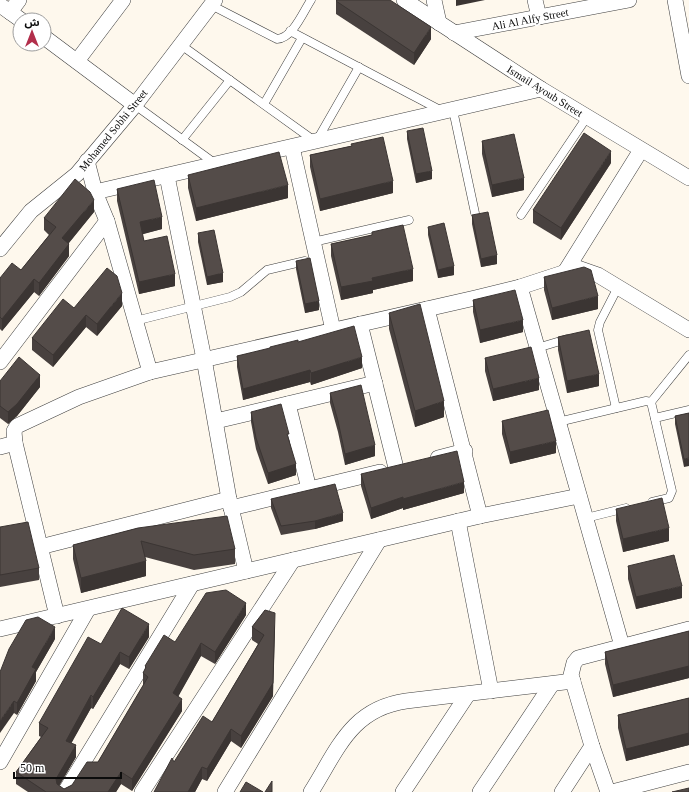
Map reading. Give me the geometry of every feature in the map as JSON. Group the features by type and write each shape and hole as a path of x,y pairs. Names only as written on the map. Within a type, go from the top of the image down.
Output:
{"street":[{"path":"10,12 19,0"},
{"path":"77,61 123,0"},
{"name":"Ismail Ayoub Street","path":"404,0 541,90 689,178"},
{"path":"434,0 439,23"},
{"path":"535,0 539,17"},
{"name":"Ali Al Alfy Street","path":"454,33 539,17 574,5 629,0"},
{"path":"675,0 689,76"},
{"name":"Mohamed Sobhi Street","path":"0,249 31,211 77,174 136,105 213,2"},
{"path":"52,43 136,105"},
{"path":"95,192 541,90"},
{"path":"292,147 333,330"},
{"path":"565,272 642,150"},
{"path":"87,161 95,192 107,221 150,372"},
{"path":"167,176 194,305 230,503 246,572"},
{"path":"0,362 107,221"},
{"path":"57,616 15,443 14,431 17,426 79,397 150,372 520,287 578,268 589,271 618,287 689,330"},
{"path":"520,287 622,646"},
{"path":"427,309 465,452 480,516"},
{"path":"360,324 396,468"},
{"path":"216,421 375,383"},
{"path":"288,404 309,489"},
{"path":"0,447 15,443"},
{"path":"426,461 465,452"},
{"path":"40,546 230,503 309,489 411,464"},
{"path":"0,629 458,521 579,496"},
{"path":"458,521 491,691"},
{"path":"225,792 379,540"},
{"path":"142,792 293,560"},
{"path":"65,792 192,584"},
{"path":"0,762 88,609"},
{"path":"608,792 592,746 573,681 571,669 578,658 689,629"},
{"path":"311,792 352,728 363,717 390,703 573,681"},
{"path":"480,792 552,684"},
{"path":"403,792 468,694"},
{"path":"562,792 592,746"},
{"path":"612,792 689,772"}],"lane":[{"path":"213,2 277,39 286,37 310,0"},
{"path":"290,32 449,111 475,213"},
{"path":"264,104 302,38"},
{"path":"181,45 316,142 359,67"},
{"path":"182,140 230,80"},
{"path":"136,105 217,165"},
{"path":"521,216 587,117"},
{"path":"313,242 409,220"},
{"path":"135,321 241,292 267,270 317,258"},
{"path":"616,408 595,331 618,287"},
{"path":"537,348 575,337"},
{"path":"646,503 669,498 671,495 652,402 689,355"},
{"path":"558,422 646,401 652,402"},
{"path":"655,418 689,410"},
{"path":"586,518 631,507"}],"building":[{"path":"390,0 431,27 414,53 336,1"},
{"path":"423,128 432,171 416,174 407,131"},
{"path":"584,133 611,151 561,228 533,210"},
{"path":"514,134 524,178 492,185 482,141"},
{"path":"383,137 393,181 320,199 310,155 352,146 351,144"},
{"path":"279,152 288,185 196,208 188,175"},
{"path":"75,179 90,192 94,200 62,238 69,244 39,283 34,279 2,319 0,317 0,278 12,263 21,270 56,227 44,218"},
{"path":"154,180 162,217 140,222 144,241 167,236 175,274 139,282 117,189"},
{"path":"488,212 497,255 481,259 472,215"},
{"path":"444,223 454,266 438,270 428,227"},
{"path":"403,225 413,269 372,278 373,281 341,287 331,244 372,235 372,232"},
{"path":"214,230 223,273 207,277 198,233"},
{"path":"310,258 319,301 305,304 296,261"},
{"path":"584,267 591,270 598,296 552,308 544,277"},
{"path":"107,268 117,276 122,293 97,324 86,315 53,355 32,338 63,299 74,308"},
{"path":"515,290 523,320 480,330 473,300"},
{"path":"420,304 444,401 415,411 389,313"},
{"path":"354,326 362,357 311,373 310,370 243,389 237,356 298,340 298,342"},
{"path":"589,330 599,374 567,381 558,337"},
{"path":"531,347 539,378 493,389 485,358"},
{"path":"19,357 40,375 17,404 8,412 0,406 0,381"},
{"path":"361,385 375,445 345,454 330,393"},
{"path":"281,404 289,434 287,434 296,464 268,473 256,438 251,412"},
{"path":"548,410 556,441 510,452 502,421"},
{"path":"689,413 689,458 684,459 675,416"},
{"path":"457,451 464,482 403,499 403,497 371,508 361,474"},
{"path":"335,484 343,513 315,521 281,526 271,499"},
{"path":"662,498 669,528 623,539 616,509"},
{"path":"227,516 235,549 194,555 141,541 146,561 81,578 73,545 138,528"},
{"path":"28,522 39,568 0,575 0,527"},
{"path":"674,555 682,586 636,597 628,566"},
{"path":"226,590 246,603 215,652 201,643 173,693 182,699 132,779 121,772 108,792 46,792 16,772 48,728 39,723 88,637 101,644 122,608 149,624 129,657 120,652 93,697 91,695 66,741 76,745 56,779 57,784 64,789 72,785 87,762 98,762 148,677 143,673 146,667 145,666 164,635 175,642 206,593"},
{"path":"265,610 275,613 273,683 241,736 231,729 207,769 202,767 188,792 154,792 172,758 174,762 203,716 212,722 264,635 252,627"},
{"path":"38,617 55,627 32,667 36,669 17,703 14,701 0,721 0,672 9,649 26,620"},
{"path":"689,631 689,666 613,685 605,652"},
{"path":"689,698 689,733 626,749 618,715"},
{"path":"272,781 272,792 265,792"},
{"path":"246,782 263,792 240,792"},
{"path":"689,788 689,792 672,792"}]}
